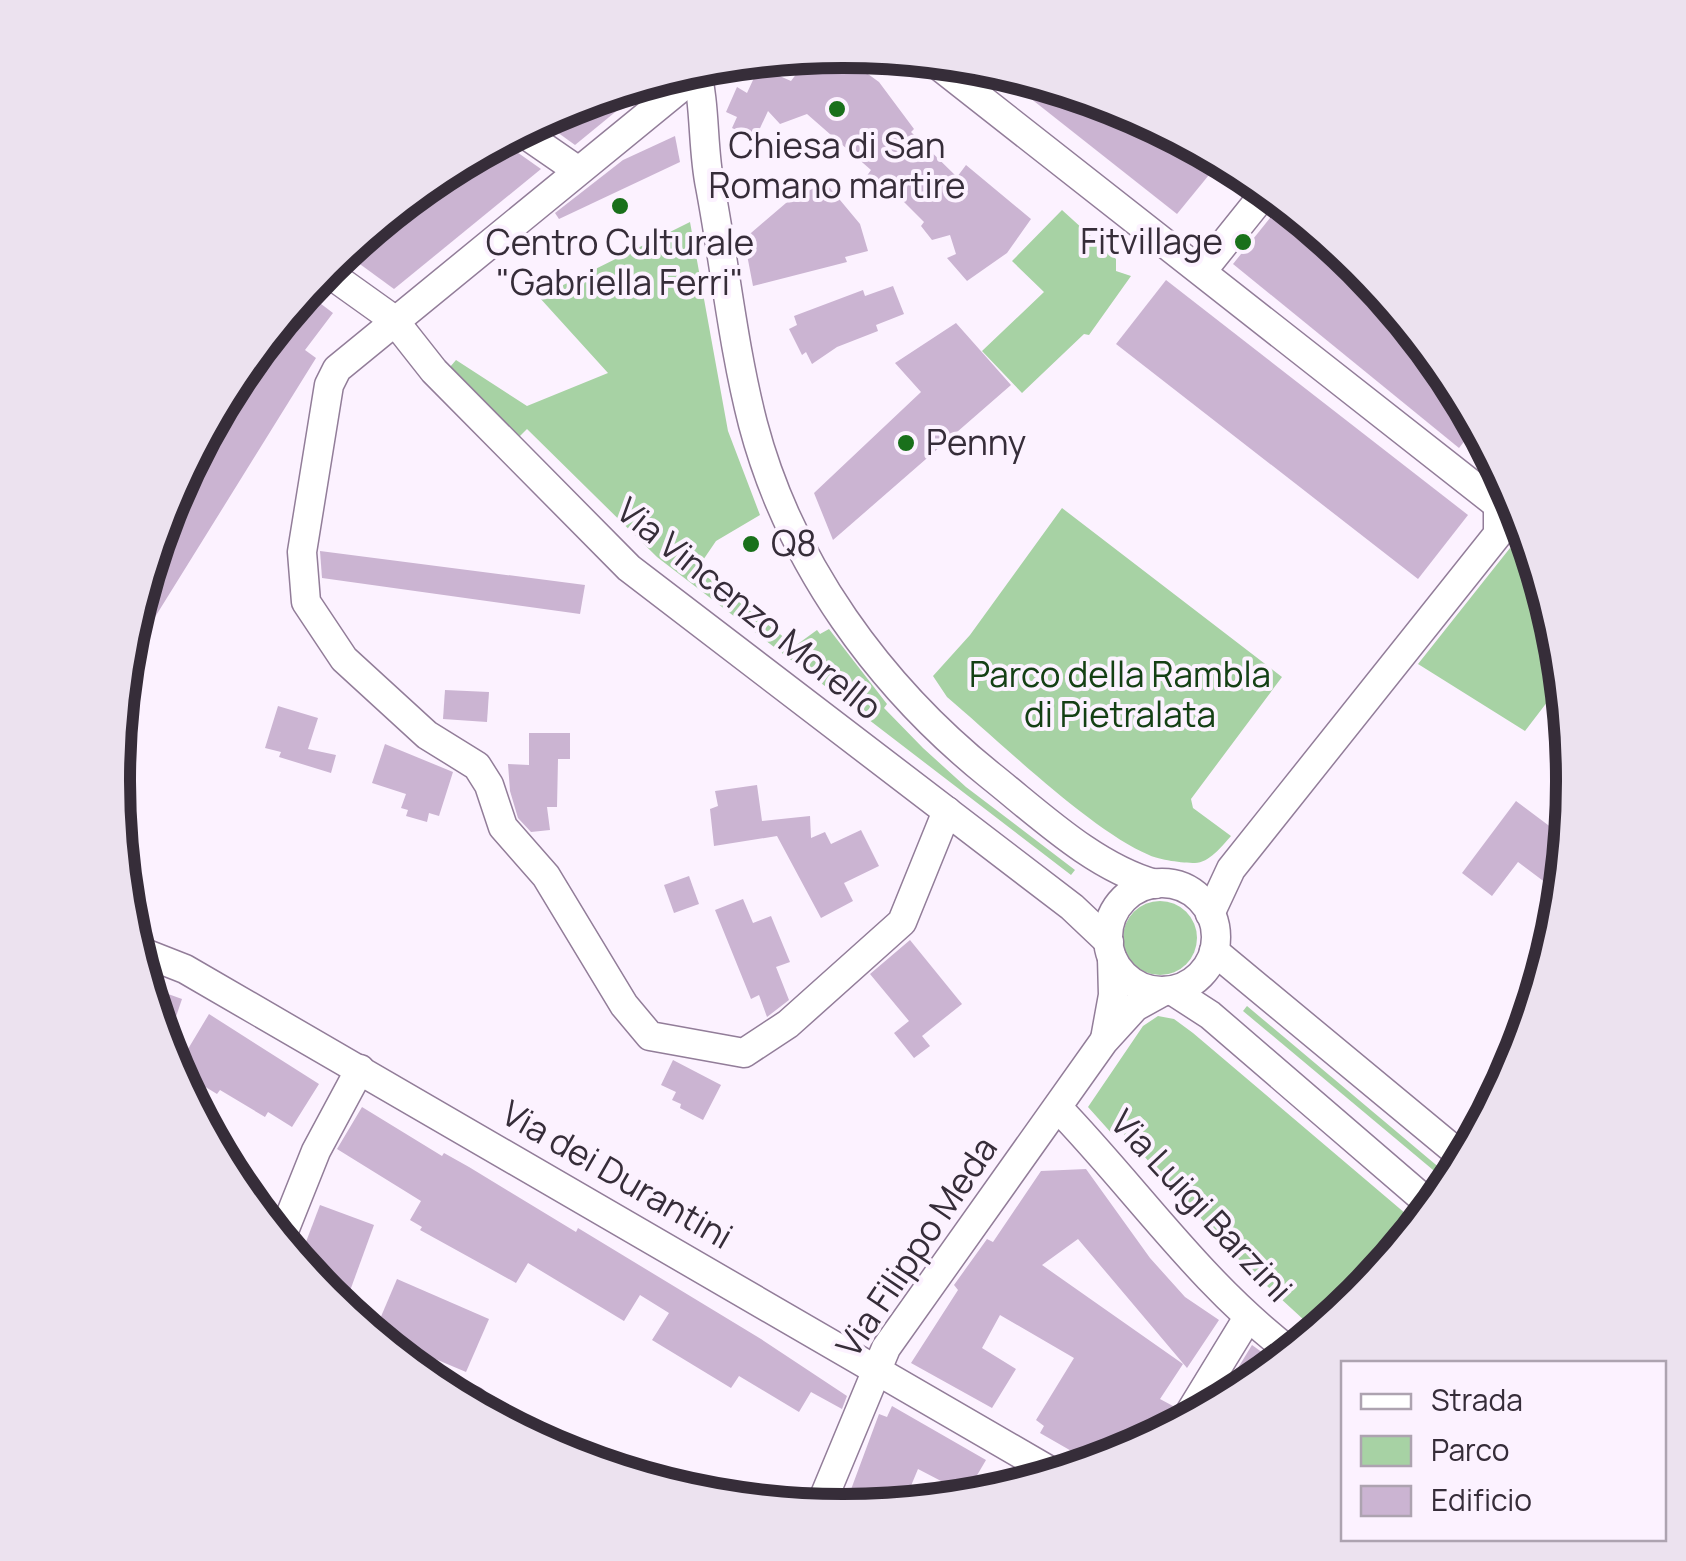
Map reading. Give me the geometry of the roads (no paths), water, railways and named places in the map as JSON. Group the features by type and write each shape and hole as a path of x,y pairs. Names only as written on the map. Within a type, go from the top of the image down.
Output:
{"street":[{"path":"953,77 1203,270 1491,484"},
{"path":"702,82 708,179 750,410 772,480 824,589 888,677 960,751 1106,863 1168,886 1210,914"},
{"path":"677,87 344,360 329,385 302,552 306,602 344,658 427,735 476,766 489,786 503,827 546,876 624,1005 650,1036 744,1054 788,1024 907,915 947,811"},
{"path":"532,139 577,170"},
{"path":"1203,270 1258,201"},
{"name":"Via Vincenzo Morello","path":"337,278 393,318 434,371 616,558 1072,907 1110,950"},
{"path":"1169,991 1196,980 1214,951 1210,914 1231,869 1498,534 1502,508"},
{"path":"1231,869 1122,900 1112,916 1110,950 1130,982 1169,991 1210,1015 1421,1198"},
{"name":"Via Filippo Meda","path":"1104,1041 1112,995 1110,950"},
{"path":"1214,951 1453,1149"},
{"name":"Via dei Durantini","path":"152,955 174,963 360,1069 1040,1465"},
{"name":"Via Filippo Meda","path":"825,1493 874,1369 915,1304 1104,1041 1135,1007 1169,991"},
{"path":"286,1226 316,1151 360,1069"},
{"name":"Via Luigi Barzini","path":"1058,1108 1182,1252 1247,1319 1280,1343"},
{"path":"1199,1398 1247,1319"}],"place":[{"name":"Chiesa di San Romano martire","path":"837,109"},
{"name":"Centro Culturale \"Gabriella Ferri\"","path":"620,206"},
{"name":"Fitvillage","path":"1243,242"},
{"name":"Penny","path":"906,443"},
{"name":"Q8","path":"751,544"}],"park label":[{"name":"Parco della Rambla di Pietralata","path":"1120,695"}]}
